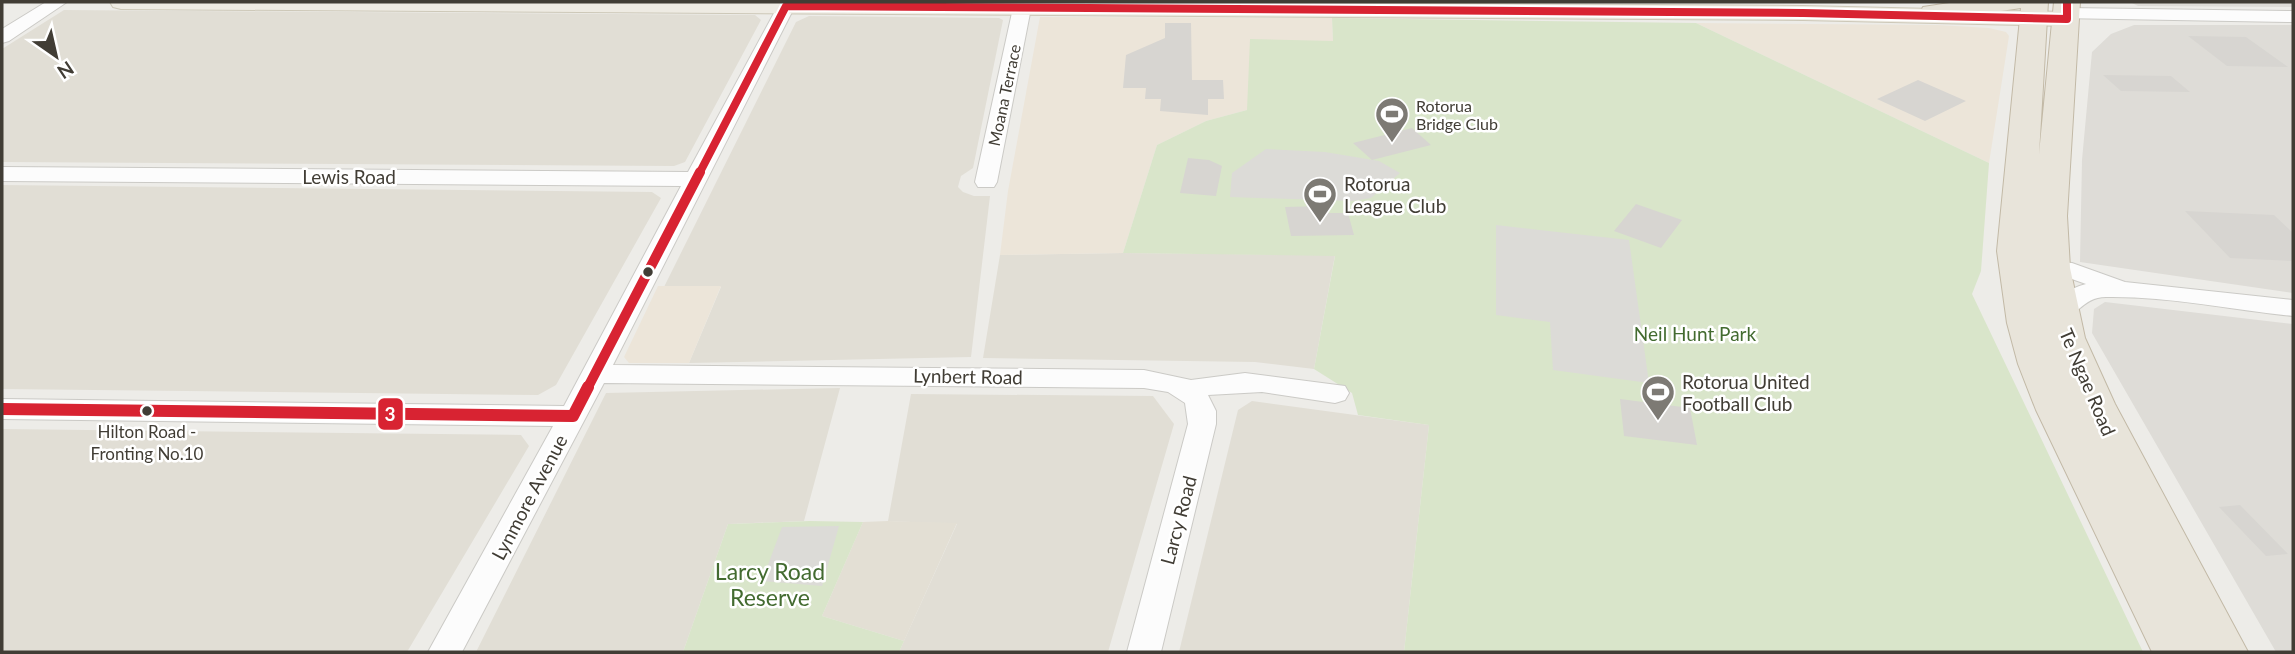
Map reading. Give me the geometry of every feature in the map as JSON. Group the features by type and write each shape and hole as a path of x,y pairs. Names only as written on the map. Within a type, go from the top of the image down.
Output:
{"highway":[{"path":"1922,14 2029,9"},
{"name":"Te Ngae Road","path":"2029,9 2016,231 2056,278"},
{"name":"Te Ngae Road","path":"2067,12 2050,216 2056,278 2066,338 2094,404 2223,652"},
{"name":"Te Ngae Road","path":"2056,278 2029,333 2057,410 2177,652"}],"main road":[{"path":"121,2 1022,8 1211,5 1460,6 1922,14"},
{"path":"2029,9 2067,12"}],"street":[{"path":"2,37 58,2"},
{"name":"Lynmore Avenue","path":"445,652 596,373 786,6"},
{"name":"Moana Terrace","path":"986,182 1022,8"},
{"path":"2067,12 2293,17"},
{"name":"Lewis Road","path":"2,174 696,179"},
{"path":"2056,278 2133,290 2293,308"},
{"name":"Lynbert Road","path":"596,373 1144,379 1166,381 1189,390"},
{"path":"1189,390 1220,382 1242,380 1335,394"},
{"name":"Larcy Road","path":"1144,652 1202,424 1201,404 1189,390"},
{"path":"2,409 573,416"}],"shaded area":[{"path":"2130,2 2293,2 2293,7 2138,6"},
{"path":"64,10 755,15 761,20 685,162 674,166 2,162 2,49"},
{"path":"809,16 1003,20 973,168 961,176 958,187 974,196 990,196 971,357 689,363 721,287 664,287 796,22"},
{"path":"1040,17 1332,18 1333,41 1247,110 1206,121 1157,145 1123,253 1000,255 1008,191"},
{"path":"1696,23 1938,25 1989,28 2006,32 2009,36 1989,163"},
{"path":"2134,25 2293,25 2293,293 2080,262 2082,160 2092,52 2111,34"},
{"path":"1266,149 1325,152 1379,161 1400,173 1371,198 1352,201 1230,197 1232,173"},
{"path":"2,185 652,192 661,198 556,385 538,395 2,389"},
{"path":"1496,225 1629,240 1649,383 1553,370 1550,322 1496,315"},
{"path":"1000,255 1335,255 1314,369 1255,362 983,358"},
{"path":"658,286 721,286 689,363 629,363 624,357"},
{"path":"2105,302 2293,324 2293,652 2276,652 2092,333 2094,309"},
{"path":"840,388 804,521 728,524 683,652 476,652 606,393"},
{"path":"911,394 1153,396 1174,424 1108,652 899,652 957,524 888,521"},
{"path":"1252,401 1429,425 1404,652 1179,652 1238,410"},
{"path":"2,429 521,435 529,446 407,652 2,652"},
{"path":"863,522 957,523 904,641 822,616"},
{"path":"839,526 822,586 762,581 782,527"}],"green space":[{"name":"Neil Hunt Park","path":"1332,18 1696,23 1989,163 1981,271 1972,294 2143,652 1404,652 1429,425 1358,415 1352,393 1314,369 1335,256 1123,253 1157,145 1206,121 1247,110 1250,39 1333,41"},
{"name":"Larcy Road Reserve","path":"863,522 822,616 904,641 899,652 683,652 728,524"}],"building":[{"path":"1165,23 1191,23 1192,80 1223,80 1224,99 1208,99 1208,115 1160,111 1161,99 1145,99 1146,88 1123,88 1126,55 1165,38"},
{"path":"2188,36 2246,37 2288,67 2227,66"},
{"path":"2103,75 2171,76 2190,92 2121,91"},
{"path":"1918,80 1966,101 1925,121 1877,99"},
{"name":"Rotorua Bridge Club","path":"1412,128 1431,145 1372,160 1353,143"},
{"path":"1188,158 1209,160 1222,166 1216,196 1180,193"},
{"path":"1636,204 1682,220 1661,248 1614,231"},
{"name":"Rotorua League Club","path":"1323,206 1325,213 1348,213 1354,235 1291,236 1285,207"},
{"path":"2185,211 2274,215 2293,233 2293,261 2230,258"},
{"name":"Rotorua United Football Club","path":"1620,399 1690,408 1697,445 1624,436"},
{"path":"2240,505 2288,554 2266,556 2219,507"}],"transit line":[{"name":"3","path":"2,409 573,416 786,6 1803,13 2067,19 2067,2"}],"place":[{"name":"Rotorua Bridge Club","path":"1392,144"},
{"name":"Rotorua League Club","path":"1320,224"},
{"name":"Hilton Road - Fronting No.10","path":"147,411"},
{"name":"Rotorua United Football Club","path":"1658,422"}]}
